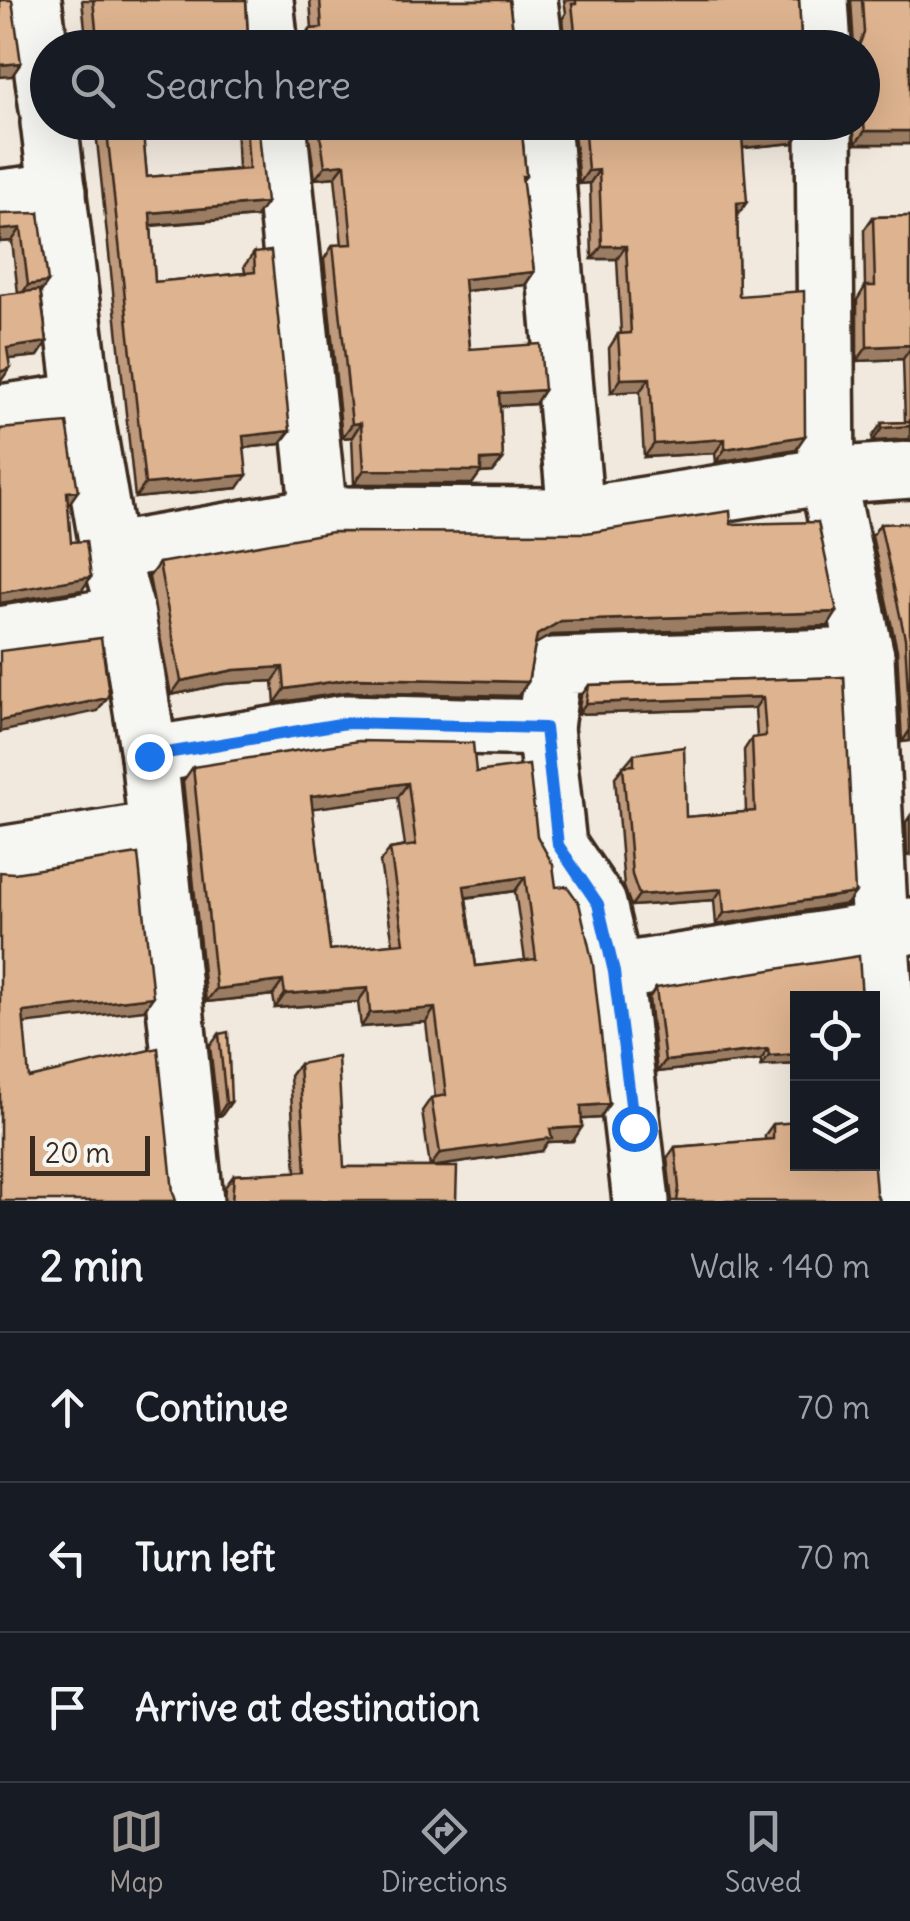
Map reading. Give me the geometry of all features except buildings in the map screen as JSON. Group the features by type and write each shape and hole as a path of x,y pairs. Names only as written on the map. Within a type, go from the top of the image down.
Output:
{"street":[{"path":"33,0 37,30"},
{"path":"265,0 268,30"},
{"path":"528,0 532,30"},
{"path":"820,0 822,30"},
{"path":"51,140 83,402 109,552 127,614 149,756 195,1201"},
{"path":"280,140 319,515"},
{"path":"544,140 576,516"},
{"path":"824,140 827,476 866,656 895,929 900,1201"},
{"path":"0,198 58,191"},
{"path":"0,413 83,402"},
{"path":"109,552 319,515 576,516 827,476 910,470"},
{"path":"0,635 127,614"},
{"path":"641,1201 614,972 598,904 558,845 545,728 553,666 866,656"},
{"path":"149,756 346,723 545,728"},
{"path":"0,854 156,830"},
{"path":"614,972 895,929"}],"route":[{"path":"149,756 346,723 545,728 558,845 598,904 614,972 634,1128"}]}
